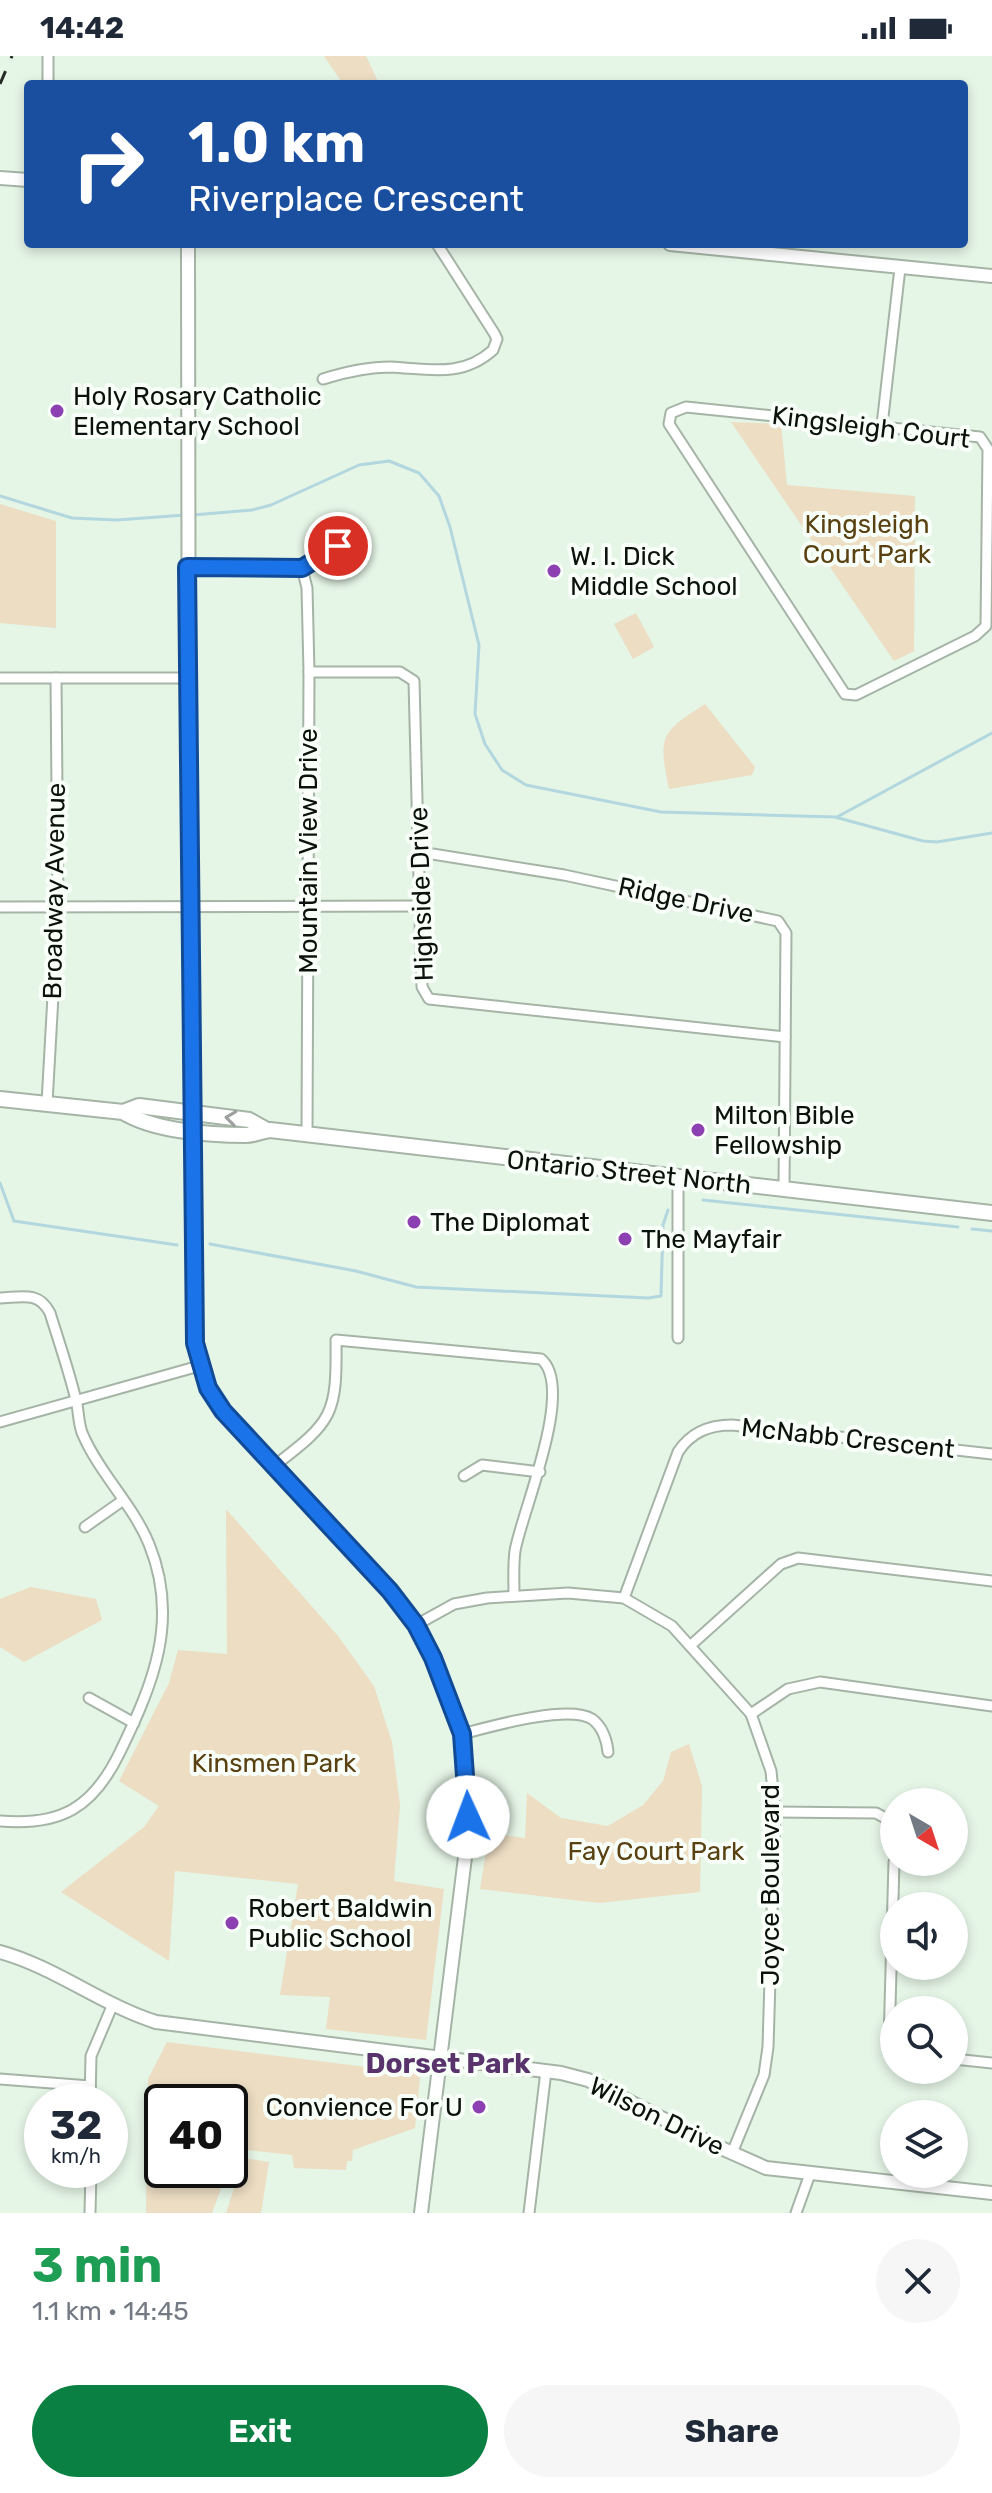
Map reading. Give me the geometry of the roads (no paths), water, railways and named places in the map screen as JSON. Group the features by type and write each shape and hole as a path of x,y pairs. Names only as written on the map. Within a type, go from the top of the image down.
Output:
{"main road":[{"name":"Ontario Street North","path":"0,1099 123,1112 139,1122 192,1130 249,1135 267,1130 307,1134 992,1213"},
{"name":"Ontario Street North","path":"123,1112 139,1106 249,1120 267,1130"}],"street":[{"path":"48,56 48,80"},
{"path":"0,178 24,180"},
{"path":"188,248 189,906 195,1343 199,1366 223,1411 390,1591 416,1625 433,1658 462,1734 467,1841 421,2213"},
{"path":"323,379 345,372 388,367 452,372 493,350 497,339 494,333 440,248"},
{"path":"708,248 992,276"},
{"path":"882,425 900,268"},
{"name":"Kingsleigh Court","path":"686,407 882,425 967,433 983,440 988,449 988,615 980,633 849,696 668,419 671,413 686,407"},
{"path":"187,567 302,568 352,540"},
{"name":"Mountain View Drive","path":"302,568 307,588 309,672 307,1134"},
{"name":"Highside Drive","path":"309,672 400,672 414,681 424,995 436,1002 785,1037"},
{"path":"0,678 189,678"},
{"name":"Broadway Avenue","path":"47,1103 58,907 56,678"},
{"name":"Ridge Drive","path":"420,852 564,875 778,921 786,933 784,1189"},
{"path":"0,907 420,906"},
{"path":"678,1177 678,1338"},
{"path":"0,1298 33,1296 44,1300 76,1401 81,1432 149,1544 159,1587 163,1642 151,1688 111,1770 88,1799 60,1817 35,1824 0,1821"},
{"path":"274,1466 327,1420 336,1368 336,1340 541,1359 549,1367 551,1382 547,1445 515,1551 514,1595"},
{"path":"0,1422 199,1366"},
{"name":"McNabb Crescent","path":"624,1598 678,1452 689,1438 707,1427 732,1425 992,1454"},
{"path":"464,1476 482,1465 540,1472"},
{"path":"85,1527 122,1501"},
{"path":"690,1646 781,1564 798,1558 992,1581"},
{"name":"Joyce Boulevard","path":"416,1625 454,1604 514,1595 568,1593 624,1598 672,1626 751,1714 771,1771 775,1812 768,2047 764,2075 732,2153"},
{"path":"751,1714 788,1689 820,1682 992,1706"},
{"path":"89,1698 134,1723"},
{"path":"462,1734 526,1720 580,1715 593,1720 601,1730 608,1752"},
{"path":"775,1812 880,1815"},
{"path":"890,1996 894,1876"},
{"name":"Wilson Drive","path":"0,1952 29,1962 156,2022 546,2071 588,2080 766,2168 992,2193"},
{"path":"90,2084 95,2044 113,2004"},
{"path":"968,2060 992,2063"},
{"path":"529,2213 546,2071"},
{"path":"0,2079 64,2084"},
{"path":"796,2213 810,2174"},
{"path":"90,2213 91,2188"}],"waterway":[{"path":"193,515 252,510 271,505 359,465 389,461 419,473 439,496 450,527 479,645 475,714 485,744 502,770 526,785 661,812 835,817 923,841 937,842 992,833"},
{"path":"0,496 72,518 117,520 185,515"},
{"path":"837,817 992,733"},
{"path":"0,1183 14,1221 177,1245"},
{"path":"703,1200 958,1227"},
{"path":"210,1244 356,1271 416,1287 648,1298 661,1296 663,1225 668,1210"},
{"path":"972,1229 992,1231"}],"railway":[{"path":"0,84 12,56"}],"place":[{"name":"Holy Rosary Catholic Elementary School","path":"57,411"},
{"name":"W. I. Dick Middle School","path":"554,571"},
{"name":"Milton Bible Fellowship","path":"698,1130"},
{"name":"The Diplomat","path":"414,1222"},
{"name":"The Mayfair","path":"625,1239"},
{"name":"Robert Baldwin Public School","path":"232,1923"},
{"name":"Convience For U","path":"479,2107"}],"district":[{"name":"Dorset Park","path":"448,2063"}],"park label":[{"name":"Kingsleigh Court Park","path":"867,539"},
{"name":"Kinsmen Park","path":"274,1763"},
{"name":"Fay Court Park","path":"656,1851"}]}
